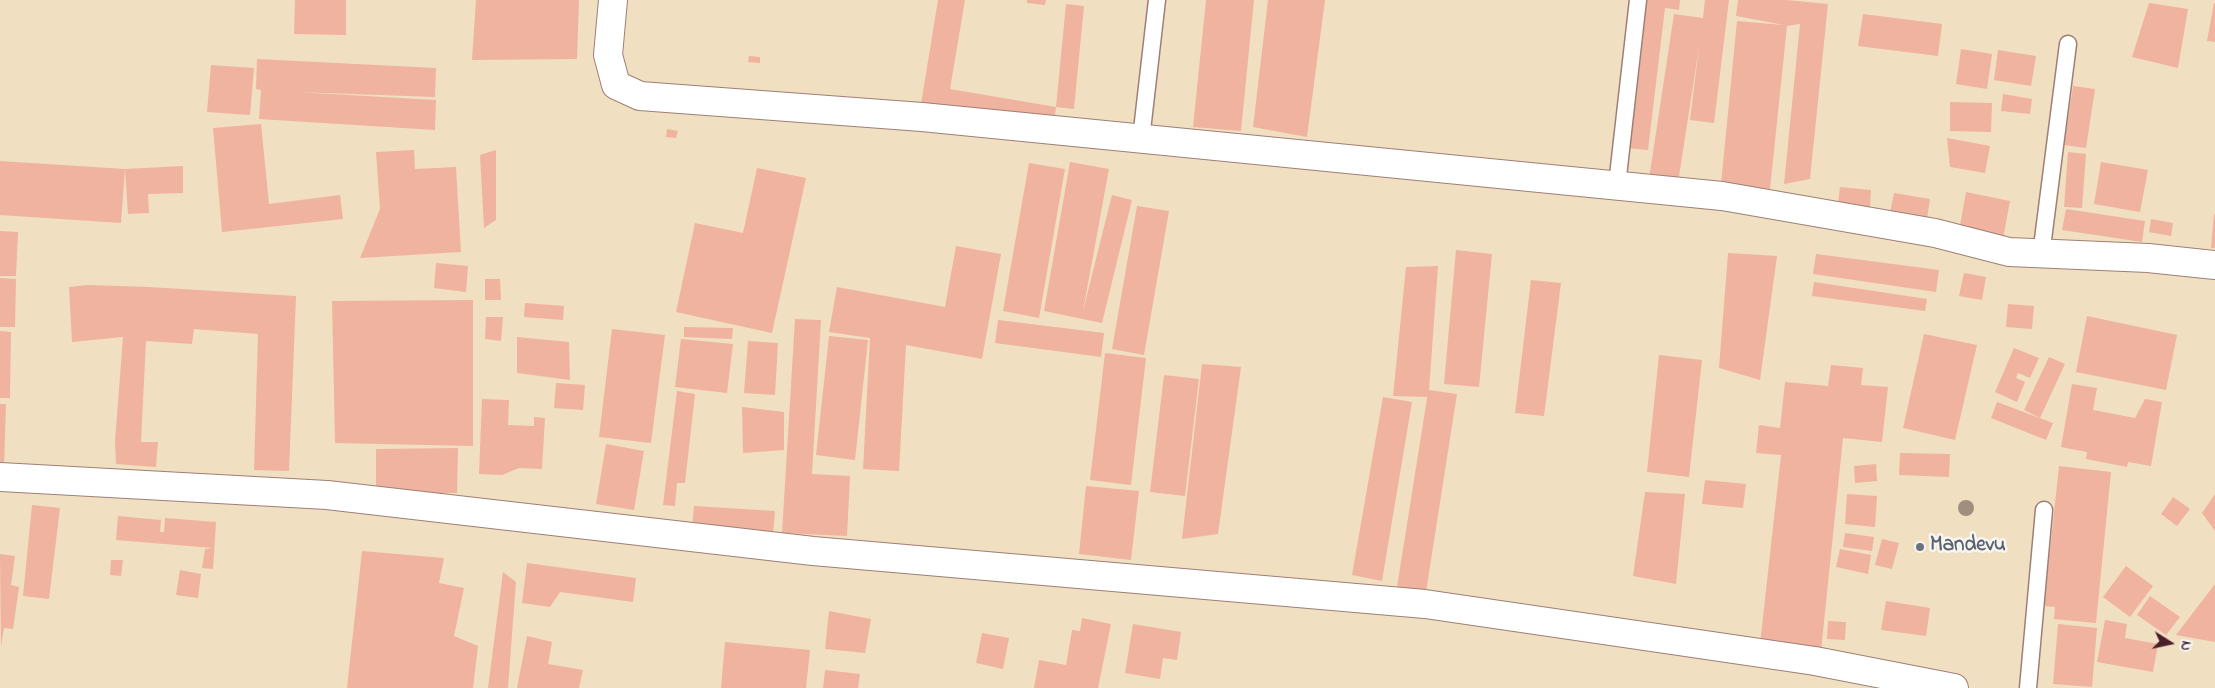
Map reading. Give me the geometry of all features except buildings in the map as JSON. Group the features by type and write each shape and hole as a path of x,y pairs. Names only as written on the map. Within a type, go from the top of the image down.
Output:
{"street":[{"path":"613,0 608,54 616,84 640,96 922,117 1722,196 1935,233 2009,252 2041,255 2148,258 2215,265"},
{"path":"0,477 328,495 813,551 1425,604 1815,661 1954,688"}],"lane":[{"path":"1141,139 1157,0"},
{"path":"1617,185 1638,0"},
{"path":"2041,255 2068,44"},
{"path":"2028,688 2044,510"}],"place":[{"name":"Mandevu","path":"1920,547"}]}
